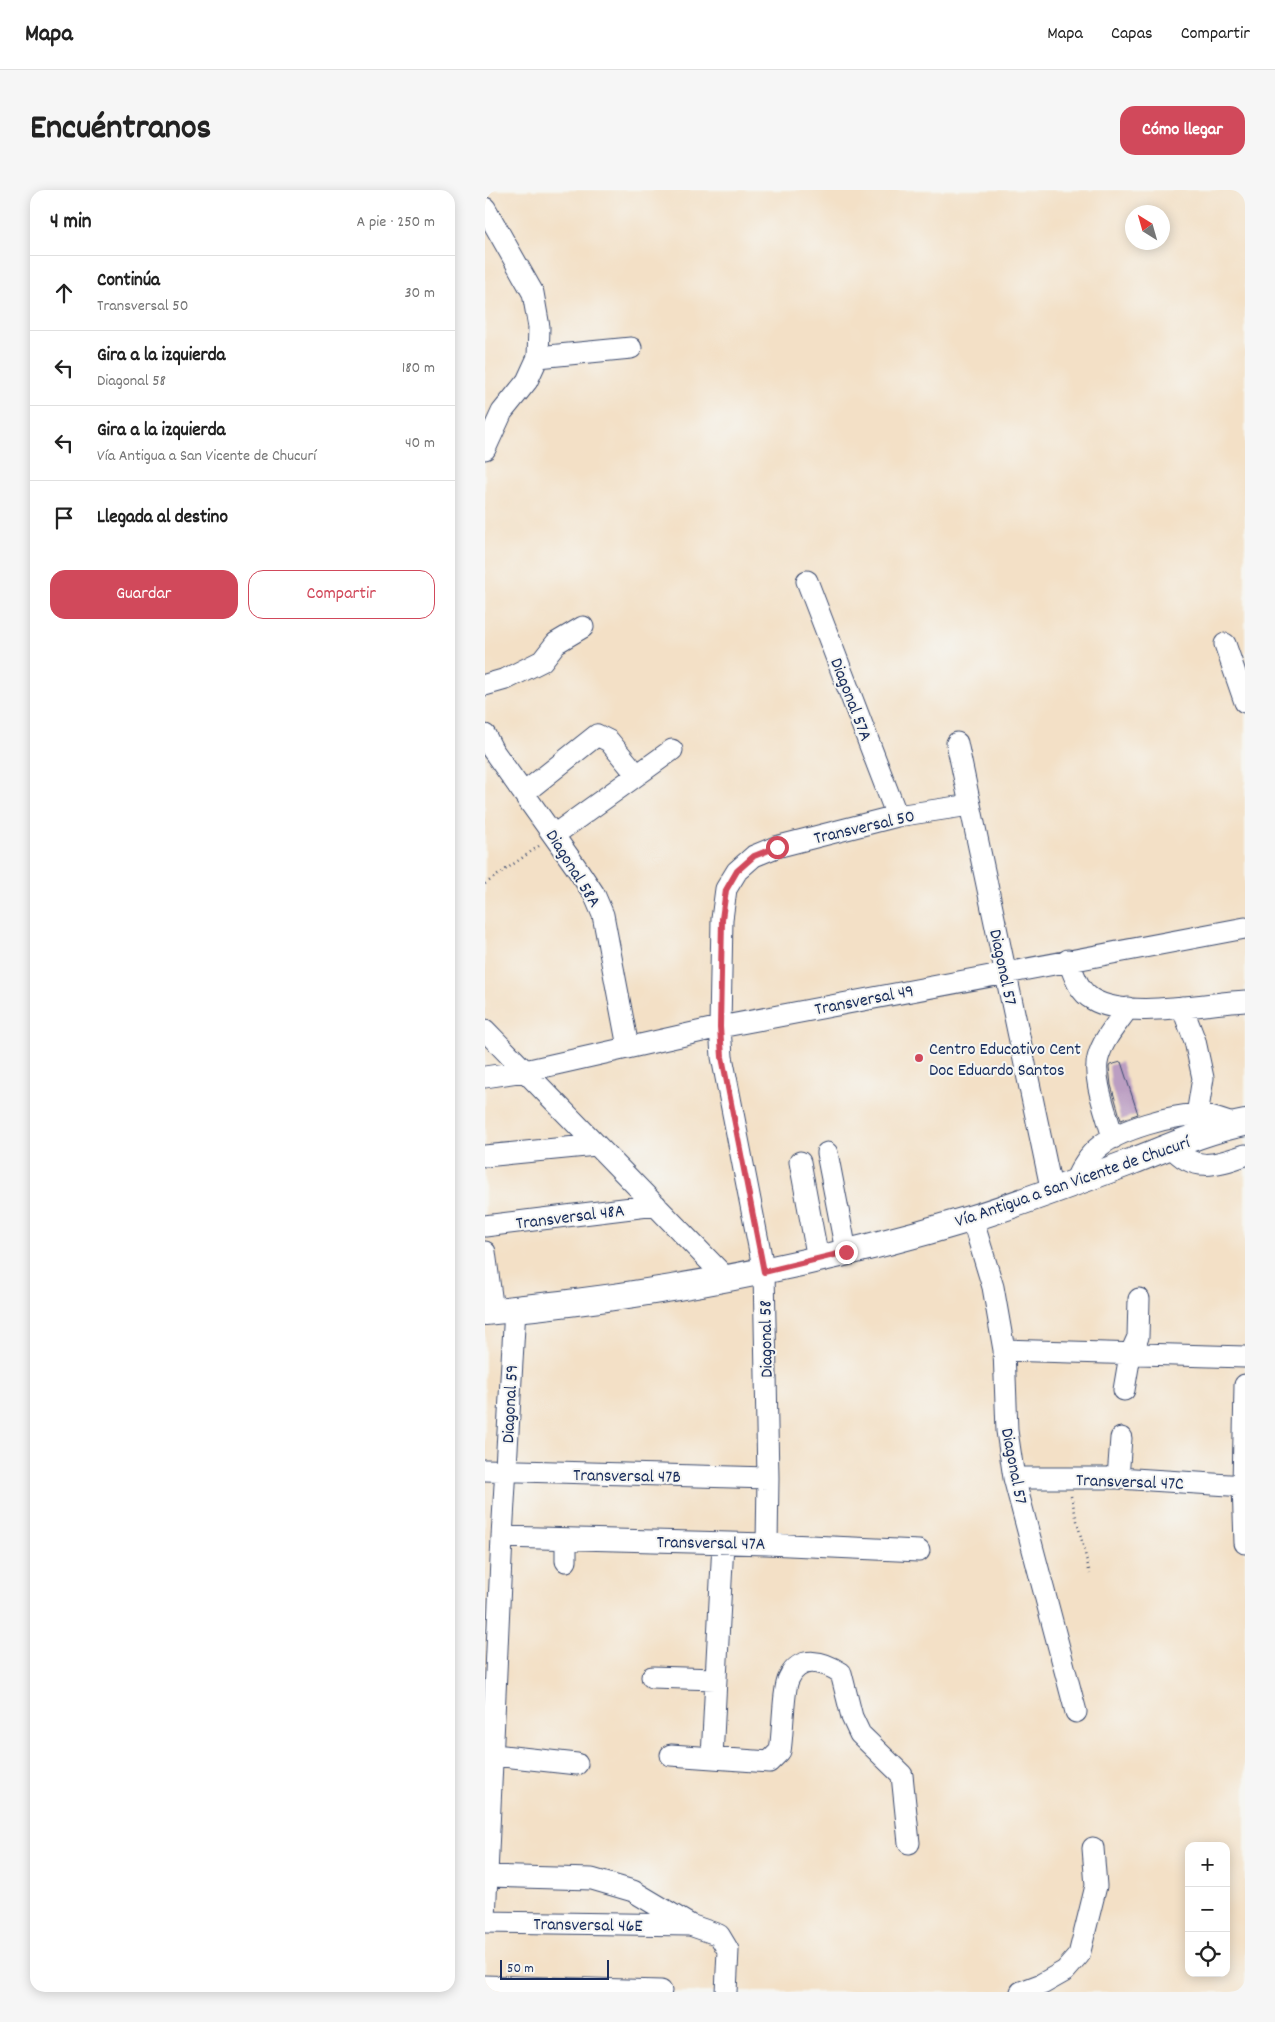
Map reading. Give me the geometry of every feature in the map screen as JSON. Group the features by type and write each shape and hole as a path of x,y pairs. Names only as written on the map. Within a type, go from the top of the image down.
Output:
{"main road":[{"name":"Vía Antigua a San Vicente de Chucurí","path":"498,1311 727,1279 846,1252 972,1218 1063,1188 1171,1146 1240,1124"}],"street":[{"path":"485,208 533,293 539,327 538,357 527,381 502,412 485,449"},
{"path":"538,357 631,348"},
{"name":"Diagonal 57A","path":"807,581 897,816"},
{"path":"485,685 542,662 556,643 583,627"},
{"path":"1225,644 1245,702"},
{"name":"Diagonal 58A","path":"485,735 492,749 594,894 603,915 628,1047"},
{"path":"524,793 597,735 609,741 637,775"},
{"name":"Diagonal 57","path":"957,742 1004,972 1063,1188"},
{"path":"554,835 672,750"},
{"name":"Transversal 50","path":"737,871 754,856 777,847 897,816 970,805"},
{"name":"Diagonal 58","path":"737,871 726,890 722,919 720,1027 722,1057 764,1272 769,1478 767,1544"},
{"name":"Transversal 49","path":"485,1077 525,1071 720,1027 1245,928"},
{"path":"1068,960 1078,985 1092,999 1109,1006 1128,1008 1182,1007 1245,1000"},
{"path":"1182,1007 1195,1041 1203,1078 1197,1115"},
{"path":"1113,1138 1097,1075 1097,1059 1105,1041 1128,1008"},
{"path":"485,1030 727,1279"},
{"path":"1063,1188 1089,1156 1100,1146 1113,1138 1157,1122 1197,1115 1240,1124"},
{"path":"485,1156 597,1145"},
{"path":"1171,1146 1184,1159 1204,1165 1223,1162 1245,1155"},
{"path":"827,1153 846,1252"},
{"path":"800,1162 818,1259"},
{"name":"Transversal 48A","path":"485,1226 656,1206"},
{"name":"Diagonal 57","path":"972,1218 993,1287 1004,1350 1007,1431 1014,1478 1076,1712"},
{"name":"Diagonal 59","path":"485,1252 498,1311 495,1471 502,1537 492,1629 488,1876 485,1920"},
{"path":"1124,1390 1130,1355 1138,1337 1139,1299"},
{"path":"1004,1350 1245,1357"},
{"path":"1245,1385 1245,1544"},
{"path":"1118,1478 1121,1438"},
{"name":"Transversal 47B","path":"495,1471 769,1478"},
{"name":"Transversal 47C","path":"1014,1478 1118,1478 1244,1485"},
{"name":"Transversal 47A","path":"502,1537 767,1544 919,1551"},
{"path":"565,1561 566,1539"},
{"path":"712,1757 723,1543"},
{"path":"671,1755 769,1762 780,1751 788,1678 798,1668 813,1661 828,1664 841,1674 852,1716 860,1734 902,1775 909,1843"},
{"path":"652,1677 715,1679"},
{"path":"489,1754 577,1764"},
{"path":"1021,1992 1042,1984 1065,1970 1079,1955 1096,1886 1093,1848"},
{"path":"488,1876 592,1879 633,1891 690,1925 719,1935 728,1950 726,1992"},
{"name":"Transversal 46E","path":"485,1920 690,1925"},
{"path":"485,1986 661,1991"}],"path":[{"path":"485,884 554,835"},
{"path":"1069,1479 1072,1501 1089,1574"}],"building":[{"path":"1121,1062 1138,1114 1121,1120 1111,1085 1109,1067"}],"place":[{"name":"Centro Educativo Cent Doc Eduardo Santos","path":"919,1058"}],"route":[{"path":"777,847 754,856 737,871 726,890 722,919 720,1027 722,1057 764,1272 846,1252"}]}
